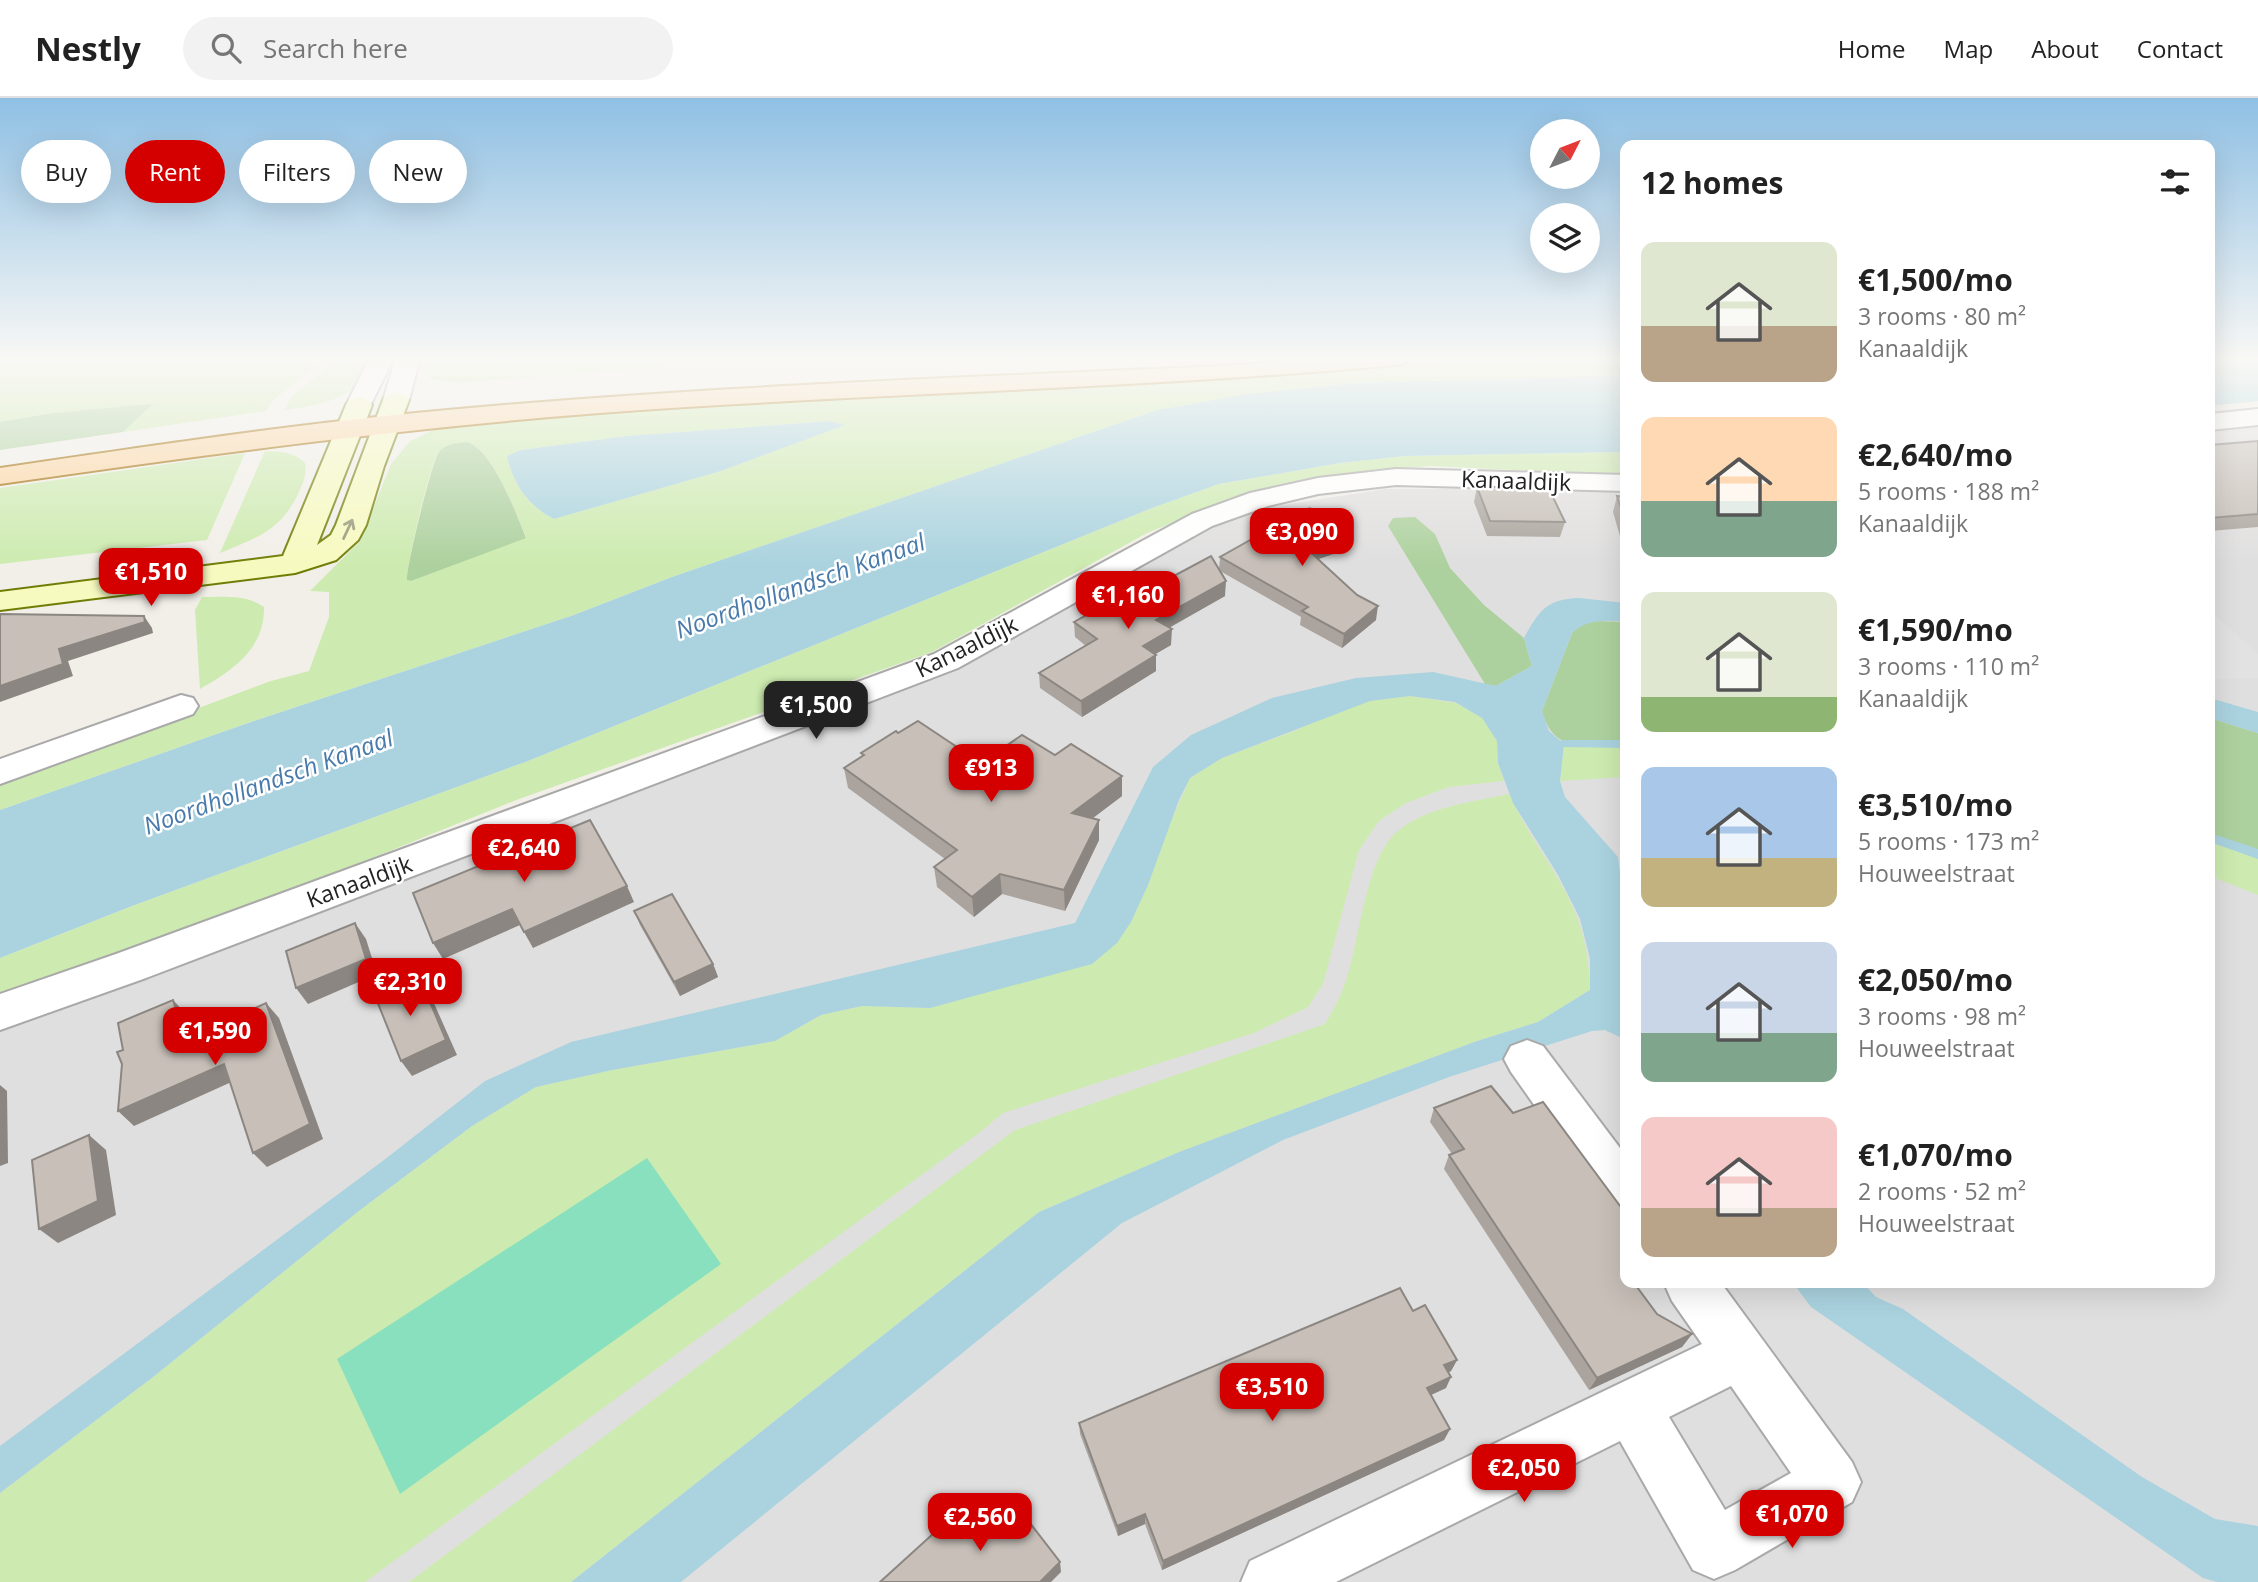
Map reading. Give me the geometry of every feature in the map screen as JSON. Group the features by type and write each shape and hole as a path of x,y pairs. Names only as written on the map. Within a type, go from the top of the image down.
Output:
{"main road":[{"path":"0,455 181,427"},
{"path":"0,476 220,444 303,427"},
{"path":"295,564 350,427"},
{"path":"0,601 295,564 325,554 343,540 351,525 386,427"}],"street":[{"name":"Kanaaldijk","path":"0,1012 145,961 946,661 1202,520 1260,499 1318,486 1396,477 1620,483"},
{"path":"0,772 181,706"},
{"path":"1527,1059 1620,1187"},
{"path":"1632,1408 1714,1549 1832,1482 1694,1288"},
{"path":"1271,1582 1741,1353"}],"shaded area":[{"path":"2258,427 2258,1582 0,1582 0,1019 783,736 1226,514 1385,489 1620,487 1620,1288 2215,1288 2215,429"},
{"path":"2215,615 2258,654 2258,678 2215,679"}],"green space":[{"path":"0,427 53,427 0,439"},
{"path":"0,427 128,427 123,432 0,450"},
{"path":"128,427 155,427 123,432"},
{"path":"438,427 745,427 627,436 521,450 508,456 514,476 524,494 537,508 554,519 721,471 838,427 1107,427 672,577 571,616 251,722 0,810 0,782 271,681 309,671 329,617 329,592 310,591 360,541 391,464 410,441","holes":["467,442 477,447 494,469 526,537 411,581 407,580 419,516 438,454 444,448 455,444"]},
{"path":"467,442 477,447 494,469 526,538 411,581 407,580 410,557 438,454 447,446"},
{"path":"265,451 291,454 305,463 305,476 300,490 293,504 277,523 258,537 220,553"},
{"path":"1620,452 1620,475 1431,466 1372,470 1315,477 1219,504 1147,533 932,652 519,799 350,867 0,997 0,958 132,906 528,761 1152,508 1219,484 1340,463 1405,456"},
{"path":"245,453 207,540 0,564 0,488"},
{"path":"1415,517 1435,534 1450,568 1484,605 1524,638 1532,666 1496,686 1485,684 1388,526 1393,518"},
{"path":"202,597 242,598 264,607 263,622 253,647 235,666 200,689 195,610"},
{"path":"1596,621 1620,622 1620,744 1585,745 1564,741 1547,725 1542,711 1572,633 1581,625"},
{"path":"1410,696 1456,703 1482,718 1497,741 1498,763 1504,781 1449,787 1406,803 1379,821 1359,850 1323,984 1308,1007 1254,1033 1003,1113 365,1582 0,1582 0,1493 153,1377 360,1210 472,1126 536,1087 612,1070 775,1041 821,1015 862,1006 930,1008 1148,885 1162,842 1190,778 1222,758 1297,730 1326,715 1370,701"},
{"path":"2215,720 2258,733 2258,854 2215,839"},
{"path":"1564,744 1620,744 1620,777 1560,781"},
{"path":"1509,794 1573,908 1588,959 1590,990 1538,1022 1477,1041 1179,1152 1039,1212 571,1582 409,1582 1015,1130 1325,1024 1348,974 1370,883 1386,844 1410,823 1437,810"},
{"path":"2215,839 2258,854 2258,895 2215,878"},
{"path":"647,1158 721,1264 400,1494 337,1359"}],"water":[{"path":"745,427 839,427 721,471 554,519 537,508 523,494 513,476 507,456 521,450 627,436"},
{"name":"Noordhollandsch Kanaal","path":"1107,427 1620,427 1620,452 1405,456 1340,463 1219,484 1152,508 528,761 132,906 0,958 0,810 251,722 571,616 672,577"},
{"path":"1568,599 1620,602 1620,622 1591,623 1572,633 1542,711 1549,731 1564,744 1560,781 1565,797 1618,857 1620,1037 1605,1030 1592,1031 1449,1077 1283,1140 1122,1223 681,1582 571,1582 1039,1212 1179,1152 1477,1041 1538,1022 1590,990 1590,959 1580,919 1558,875 1513,803 1498,763 1497,741 1482,718 1455,702 1410,696 1370,701 1222,758 1190,778 1131,922 1117,943 1092,964 930,1008 862,1006 821,1015 775,1041 612,1070 536,1087 472,1126 360,1210 153,1377 0,1493 0,1446 384,1160 485,1081 571,1042 1075,923 1153,767 1191,735 1272,698 1356,678 1433,672 1496,686 1532,666 1524,638 1534,620 1545,608"},
{"path":"2215,699 2258,712 2258,733 2215,720"},
{"path":"1797,1288 1868,1288 1876,1297 1903,1309 2142,1477 2215,1519 2258,1526 2258,1582 2217,1582 2203,1578 1811,1307"}],"building":[{"path":"2258,441 2258,514 2215,518 2215,445"},
{"path":"1477,487 1548,487 1565,522 1490,521"},
{"path":"1310,508 1344,538 1308,550 1357,595 1378,606 1344,634 1302,611 1308,607 1220,557 1266,531 1258,523"},
{"path":"1211,556 1226,581 1156,620 1172,629 1143,646 1156,655 1081,701 1039,673 1097,639 1074,622 1119,597 1127,601"},
{"path":"0,614 144,616 145,622 59,649 63,664 0,686"},
{"path":"918,721 981,763 1022,735 1055,755 1071,744 1122,776 1072,813 1099,820 1064,890 1000,874 972,897 934,867 957,850 844,768 864,755 861,753"},
{"path":"590,820 627,886 524,932 512,909 433,943 413,893"},
{"path":"672,894 713,964 674,982 634,911"},
{"path":"355,923 366,959 296,988 286,951"},
{"path":"419,976 446,1040 401,1061 375,996"},
{"path":"173,1000 185,1040 266,1003 310,1124 253,1153 224,1064 118,1111 122,1064 117,1052 123,1050 118,1023"},
{"path":"1491,1086 1513,1113 1543,1102 1620,1206 1620,1288 1638,1288 1657,1314 1692,1334 1597,1378 1449,1155 1464,1149 1434,1108"},
{"path":"89,1135 98,1201 39,1229 32,1160"},
{"path":"1400,1288 1413,1311 1425,1305 1457,1360 1444,1365 1451,1377 1427,1388 1450,1429 1163,1561 1145,1514 1117,1526 1079,1423"},
{"path":"1010,1497 1060,1562 1040,1582 880,1582 956,1513 971,1534"}],"waterway":[{"path":"1564,744 1620,744"},
{"path":"2215,839 2258,854"}]}
